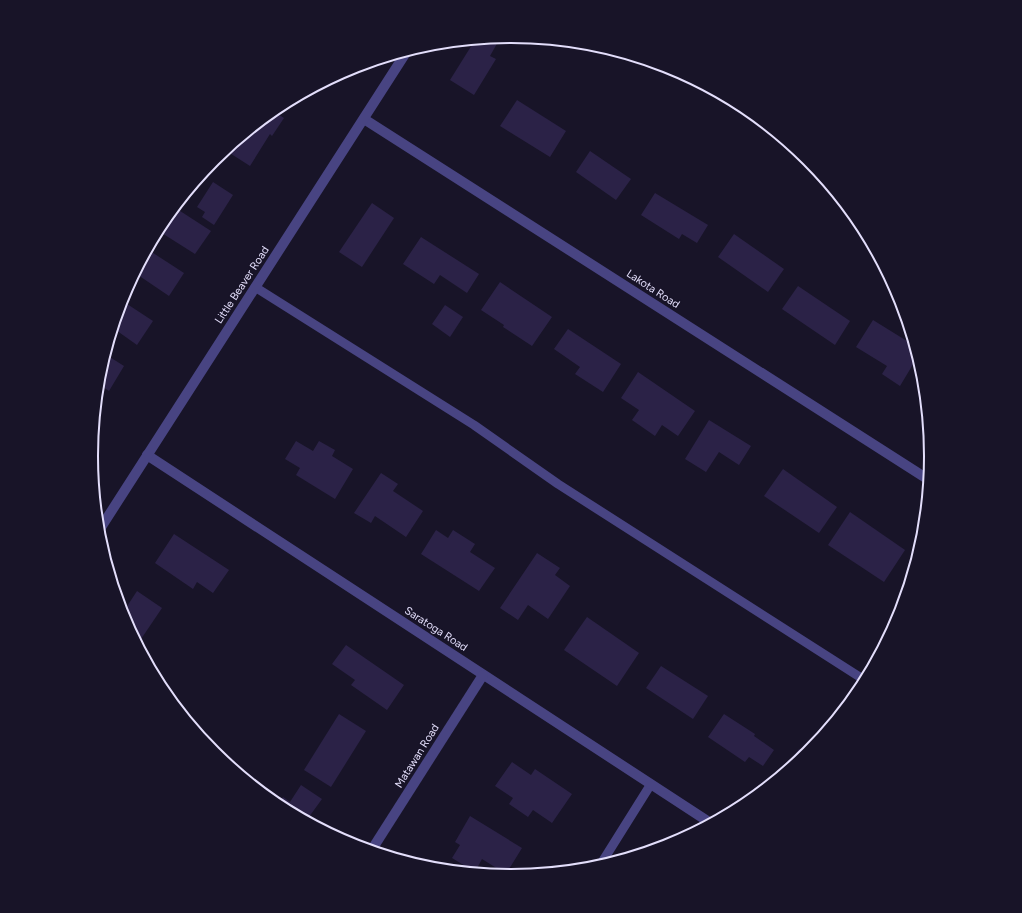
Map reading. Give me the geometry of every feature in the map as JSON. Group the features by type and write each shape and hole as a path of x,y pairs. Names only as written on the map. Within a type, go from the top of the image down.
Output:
{"street":[{"name":"Little Beaver Road","path":"103,524 403,57"},
{"name":"Lakota Road","path":"364,119 924,477"},
{"name":"Saratoga Road","path":"147,456 707,821"},
{"name":"Matawan Road","path":"374,847 483,675"}],"lane":[{"path":"255,287 474,425 558,484 860,677"},
{"path":"604,859 651,784"}],"building":[{"path":"497,44 490,56 496,59 474,95 450,80 472,45"},
{"path":"517,100 566,131 550,157 500,126"},
{"path":"279,115 284,118 272,136 270,134 250,166 230,153 259,128"},
{"path":"590,151 631,179 616,200 576,172"},
{"path":"213,182 233,195 214,225 202,217 205,212 197,207"},
{"path":"655,193 708,225 697,243 682,234 679,239 641,215"},
{"path":"372,203 394,218 362,267 339,252"},
{"path":"179,210 211,231 195,254 163,234"},
{"path":"734,234 784,269 768,292 718,257"},
{"path":"421,237 479,274 467,293 440,275 434,284 403,264"},
{"path":"152,252 184,273 169,296 139,276"},
{"path":"500,282 552,317 532,346 503,327 504,325 481,310"},
{"path":"798,286 850,321 835,345 782,309"},
{"path":"127,304 153,321 137,345 117,331"},
{"path":"445,305 463,317 450,337 432,324"},
{"path":"873,320 908,342 914,363 900,386 882,374 887,366 856,347"},
{"path":"568,329 621,364 603,392 575,374 580,367 554,349"},
{"path":"110,357 124,366 109,391 103,387"},
{"path":"638,372 695,411 678,436 662,425 655,436 632,420 639,410 621,398"},
{"path":"709,420 751,446 739,465 719,452 706,472 685,459"},
{"path":"296,441 313,451 319,441 335,450 332,456 353,469 335,499 296,475 300,468 285,459"},
{"path":"783,469 837,507 819,533 764,496"},
{"path":"381,473 398,484 393,491 423,511 406,537 375,516 371,523 354,513"},
{"path":"850,512 905,550 884,582 828,545"},
{"path":"436,530 448,538 453,530 475,544 470,552 495,568 479,591 421,554"},
{"path":"174,534 229,570 213,593 197,582 193,589 155,563"},
{"path":"537,553 560,568 555,575 570,586 548,619 528,605 518,620 500,608"},
{"path":"137,591 162,608 140,640 126,608"},
{"path":"587,617 639,653 617,686 564,650"},
{"path":"346,645 404,685 387,710 351,685 355,680 332,664"},
{"path":"661,666 708,696 693,719 646,688"},
{"path":"339,714 366,731 331,787 304,770"},
{"path":"724,714 755,734 754,736 774,750 763,766 749,757 745,762 708,737"},
{"path":"799,749 801,751 792,759"},
{"path":"512,762 531,775 535,769 572,794 552,823 533,810 528,817 509,804 513,798 495,786"},
{"path":"301,785 322,799 309,817 281,800 283,797 290,802"},
{"path":"470,816 522,848 509,870 499,870 482,859 477,868 467,867 452,858 460,845 455,842"}]}
